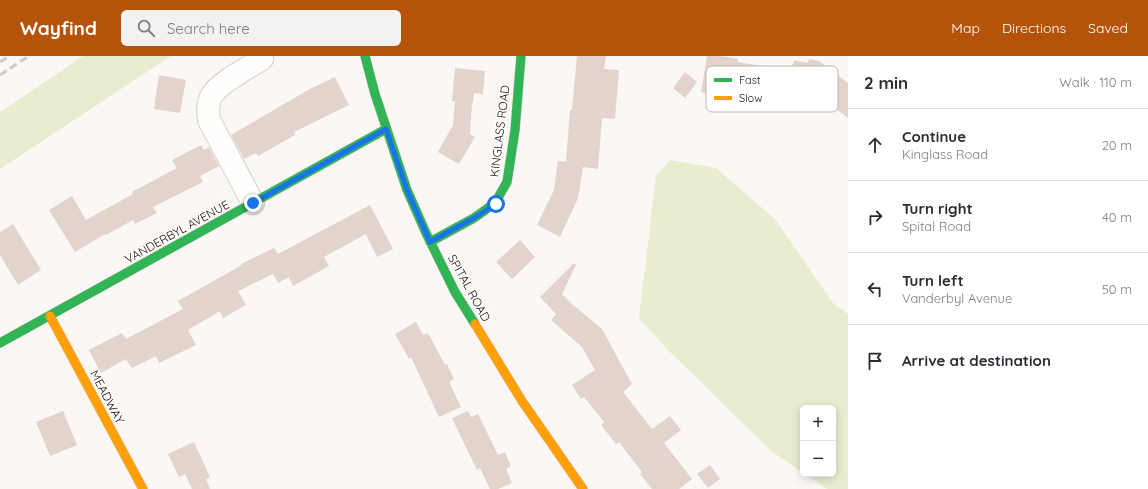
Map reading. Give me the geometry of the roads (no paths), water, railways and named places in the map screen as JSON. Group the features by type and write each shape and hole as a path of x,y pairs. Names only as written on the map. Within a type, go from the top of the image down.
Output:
{"street":[{"name":"SPITAL ROAD","path":"365,56 375,94 407,190 430,242 455,292 518,395 583,489"},
{"name":"KINGLASS ROAD","path":"430,242 496,204 507,182 514,130 521,56"},
{"path":"248,62 212,96 208,107 209,120 253,203"},
{"name":"VANDERBYL AVENUE","path":"0,344 386,129"},
{"name":"MEADWAY","path":"50,316 143,489"}],"railway":[{"path":"0,62 10,56"},
{"path":"0,75 29,56"}]}
